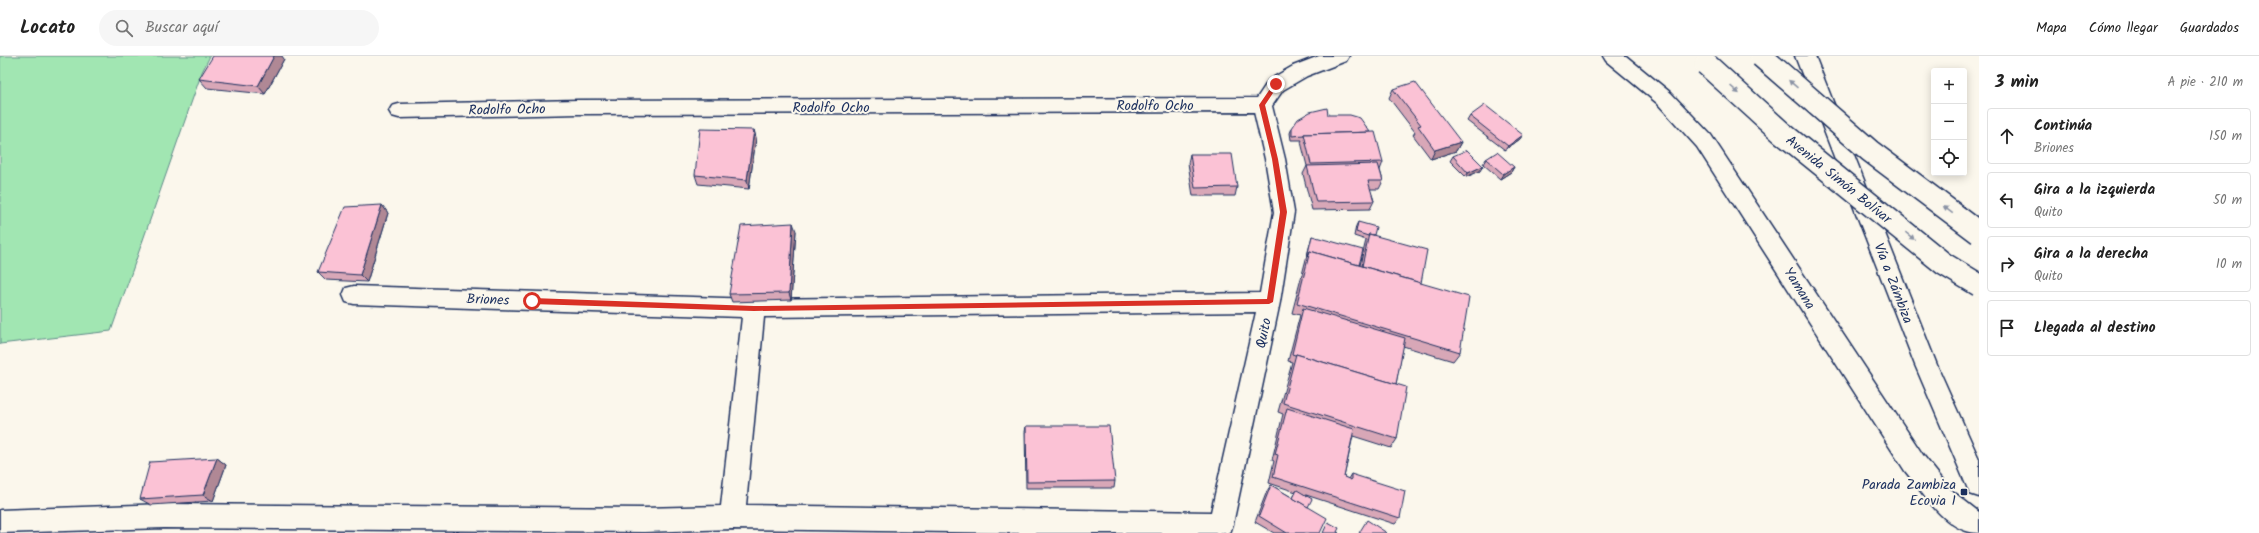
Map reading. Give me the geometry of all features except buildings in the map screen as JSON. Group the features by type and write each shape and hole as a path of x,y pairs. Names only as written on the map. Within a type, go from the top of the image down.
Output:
{"main road":[{"path":"1262,105 1276,84 1300,71 1339,56"},
{"name":"Yamana","path":"1613,56 1664,98 1704,141 1735,186 1841,353 1914,463 1943,499 1966,520 1979,525"},
{"path":"1761,56 1870,151 1979,233"},
{"name":"Vía a Zámbiza","path":"1805,56 1926,365 1979,486"},
{"name":"Avenida Simón Bolívar","path":"1706,64 1781,132 1944,264 1979,285"},
{"name":"Rodolfo Ocho","path":"399,111 578,107 1262,105"},
{"name":"Quito","path":"1219,529 1269,302 1284,212 1275,159 1262,105"},
{"name":"Briones","path":"354,294 754,308 1269,302"},
{"path":"732,517 754,308"},
{"path":"0,522 160,525 641,526 732,517 1219,529"}],"green space":[{"path":"0,56 210,56 202,72 111,331 0,344"}],"place":[{"name":"Parada Zambiza Ecovia 1","path":"1964,492"}],"route":[{"path":"532,301 754,308 1269,302 1284,212 1275,159 1262,105 1276,84"}]}
